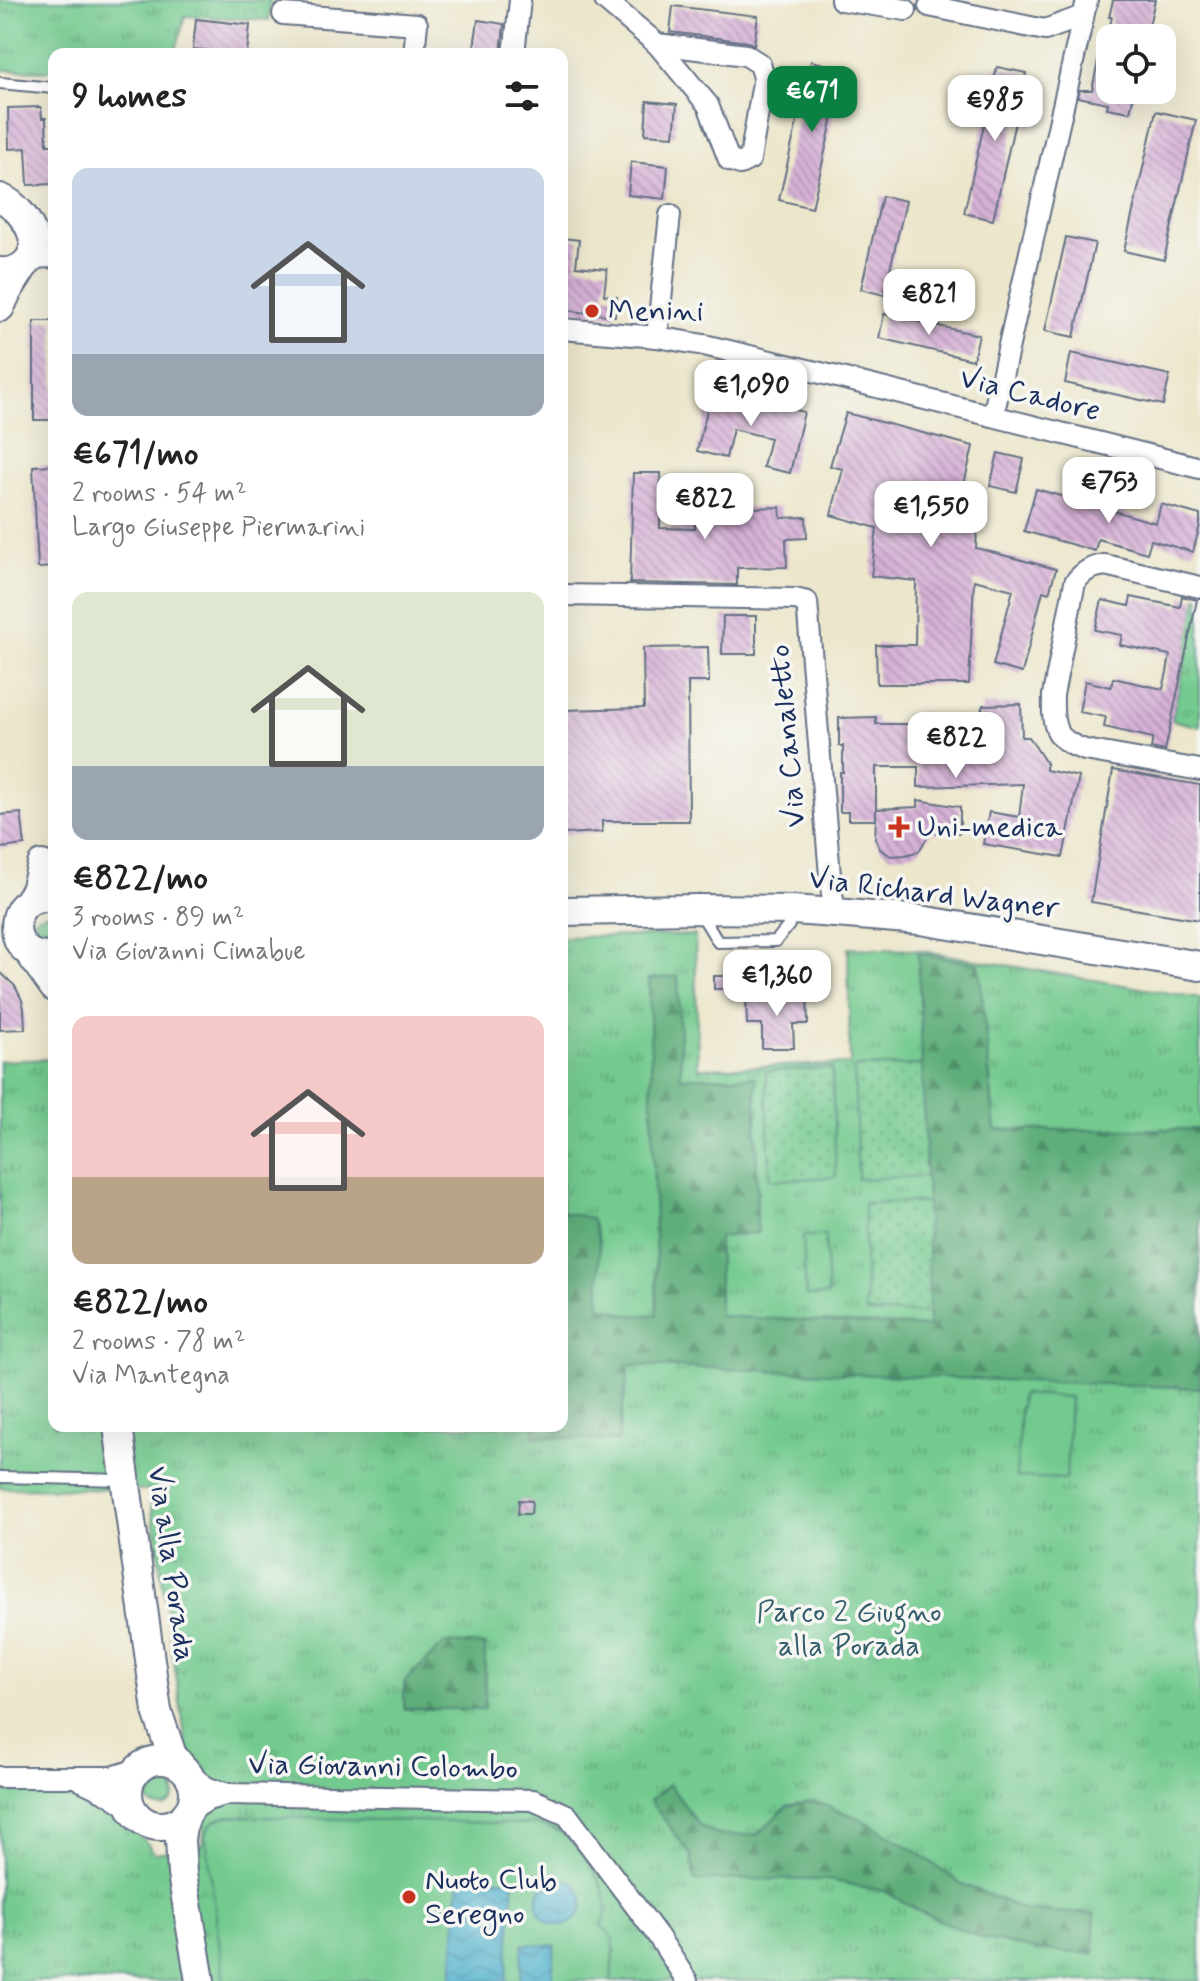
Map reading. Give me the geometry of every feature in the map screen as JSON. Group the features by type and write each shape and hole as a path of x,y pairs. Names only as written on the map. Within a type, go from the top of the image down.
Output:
{"street":[{"path":"515,48 520,0"},
{"path":"605,0 657,44 708,105 729,160 740,164 750,159 764,77 760,64 746,55 657,44"},
{"path":"841,0 906,10"},
{"path":"929,6 1045,30 1085,8"},
{"path":"993,416 1085,8"},
{"path":"283,14 417,24 415,48"},
{"path":"0,307 32,256 15,208 1,198"},
{"path":"657,337 670,215"},
{"name":"Via Cadore","path":"568,330 657,337 704,345 1200,468"},
{"path":"1200,587 1105,565 1082,572 1075,582 1052,714 1061,737 1085,750 1200,770"},
{"name":"Via Canaletto","path":"568,595 795,599 807,602 835,913"},
{"path":"32,904 17,917 17,937 48,978"},
{"name":"Via Richard Wagner","path":"568,911 792,910 920,920 1200,966"},
{"name":"Via alla Porada","path":"119,1432 157,1711 172,1755 185,1770"},
{"name":"Via alla Porada","path":"141,1766 151,1747 157,1711"},
{"path":"0,1777 112,1777 163,1760 172,1761 185,1770 193,1784 194,1794 180,1839 182,1874 200,1981"},
{"path":"141,1766 129,1785 129,1801 182,1874"},
{"name":"Via Giovanni Colombo","path":"185,1770 208,1788 229,1794 533,1800 567,1815 658,1936 687,1981"},
{"path":"76,1778 109,1794 150,1824 173,1823 187,1813"},
{"name":"Via Giovanni Colombo","path":"187,1813 208,1800 229,1794"}],"lane":[{"path":"0,83 48,87"},
{"path":"0,1477 125,1480"}],"green space":[{"path":"0,0 270,0 269,20 185,16 177,48 48,48 48,71 0,70"},
{"path":"1197,597 1200,597 1200,727 1172,720"},
{"path":"48,913 48,939 35,935 33,926 36,917"},
{"name":"Parco 2 Giugno alla Porada","path":"695,935 698,1068 850,1064 848,948 917,950 1200,998 1200,1981 0,1981 0,1792 48,1793 87,1800 121,1817 155,1853 203,1845 204,1828 187,1751 149,1490 0,1488 0,1061 48,1059 48,1432 568,1432 568,937"},
{"path":"918,953 979,964 995,1130 1200,1129 1200,1388 629,1365 618,1441 534,1436 534,1432 568,1432 568,1213 591,1218 599,1241 600,1306 627,1315 657,1315 649,979 678,976 681,1077 756,1077 757,1233 719,1237 719,1316 929,1327"},
{"path":"922,1065 926,1176 858,1179 854,1067"},
{"path":"832,1068 836,1177 770,1180 766,1071"},
{"path":"927,1202 929,1313 866,1313 864,1203"},
{"path":"825,1235 828,1295 806,1296 803,1236"},
{"path":"1021,1394 1070,1397 1066,1479 1016,1477"},
{"path":"445,1643 485,1645 485,1709 404,1709 404,1682"},
{"path":"160,1777 171,1781 175,1792 171,1803 160,1807 149,1803 145,1792 149,1781"},
{"path":"669,1784 700,1826 719,1835 757,1835 787,1806 813,1801 859,1818 913,1849 960,1883 1025,1910 1095,1914 1093,1954 1036,1950 982,1938 923,1913 884,1891 828,1880 695,1881 691,1855 650,1801"},
{"name":"Nuoto Club Seregno","path":"228,1816 528,1824 551,1828 574,1845 602,1887 606,1914 601,1925 614,1939 611,1981 224,1981 206,1837 212,1822"}],"water":[{"path":"459,1876 514,1880 506,1981 452,1981"},
{"path":"560,1879 576,1886 583,1902 576,1918 560,1925 544,1918 537,1902 544,1886"},
{"path":"523,1944 555,1946 552,1981 520,1981"}],"building":[{"path":"1113,0 1155,0 1149,24 1110,24 1112,17 1109,17"},
{"path":"673,6 758,16 754,45 670,32"},
{"path":"196,19 250,25 248,48 193,48"},
{"path":"478,20 504,24 502,48 474,48"},
{"path":"811,61 844,69 812,208 779,200"},
{"path":"997,67 1026,73 993,220 964,213"},
{"path":"1096,71 1096,101 1078,97 1080,90 1092,90"},
{"path":"647,101 677,104 674,136 645,134"},
{"path":"1108,104 1132,104 1130,112 1107,108"},
{"path":"41,107 42,118 46,118 48,184 28,185 26,148 9,149 8,108"},
{"path":"1156,111 1196,120 1164,260 1124,251"},
{"path":"631,162 668,166 665,199 628,195"},
{"path":"882,196 906,201 884,295 861,289"},
{"path":"1066,237 1095,243 1074,337 1045,331"},
{"path":"568,239 579,240 576,266 607,269 604,295 617,297 615,316 568,311"},
{"path":"884,314 979,335 973,360 879,338"},
{"path":"34,321 48,321 48,420 34,420"},
{"path":"1071,353 1170,375 1163,405 1065,383"},
{"path":"712,390 804,412 790,473 763,467 770,438 733,429 726,458 697,451"},
{"path":"846,413 973,446 959,506 978,511 976,548 1056,569 1049,593 1043,591 1022,673 993,665 1013,590 974,580 969,684 877,684 876,645 915,645 916,581 871,576 877,528 831,515 843,469 830,466"},
{"path":"998,453 1024,459 1016,492 990,486"},
{"path":"48,465 48,567 38,568 33,466"},
{"path":"633,473 661,473 660,528 695,529 694,510 780,507 781,518 806,517 807,538 786,539 787,567 737,568 737,585 630,583"},
{"path":"1036,489 1156,523 1161,504 1200,515 1193,552 1151,540 1147,553 1098,539 1095,551 1024,531"},
{"path":"1182,596 1197,600 1165,751 1151,748 1153,738 1104,727 1106,717 1079,712 1085,681 1111,687 1113,678 1163,689 1167,672 1170,655 1120,645 1122,635 1095,630 1102,600 1129,606 1131,597 1180,607"},
{"path":"723,616 756,616 756,654 722,654"},
{"path":"708,647 709,682 688,682 689,821 602,821 602,832 568,834 568,710 644,708 643,648"},
{"path":"1021,704 1022,737 1029,737 1046,763 1046,770 1079,777 1063,857 983,844 989,812 1019,817 1023,784 918,787 918,767 876,767 876,809 918,807 918,800 960,807 960,833 930,833 919,851 891,856 880,849 875,838 876,820 848,820 848,812 840,812 843,746 839,746 839,718 876,717 876,724 967,724 966,738 973,740 983,705"},
{"path":"1113,770 1200,785 1200,920 1091,902"},
{"path":"21,813 25,845 0,848 0,815"},
{"path":"0,972 15,986 22,1000 25,1029 0,1030"},
{"path":"714,976 744,976 744,989 714,989"},
{"path":"807,995 808,1024 793,1024 794,1048 762,1048 762,1024 747,1024 746,996"},
{"path":"519,1500 532,1501 531,1514 518,1514"}],"place":[{"name":"Menini","path":"592,311"},
{"name":"Uni-medica","path":"899,827"},
{"name":"Nuoto Club Seregno","path":"409,1897"}]}
